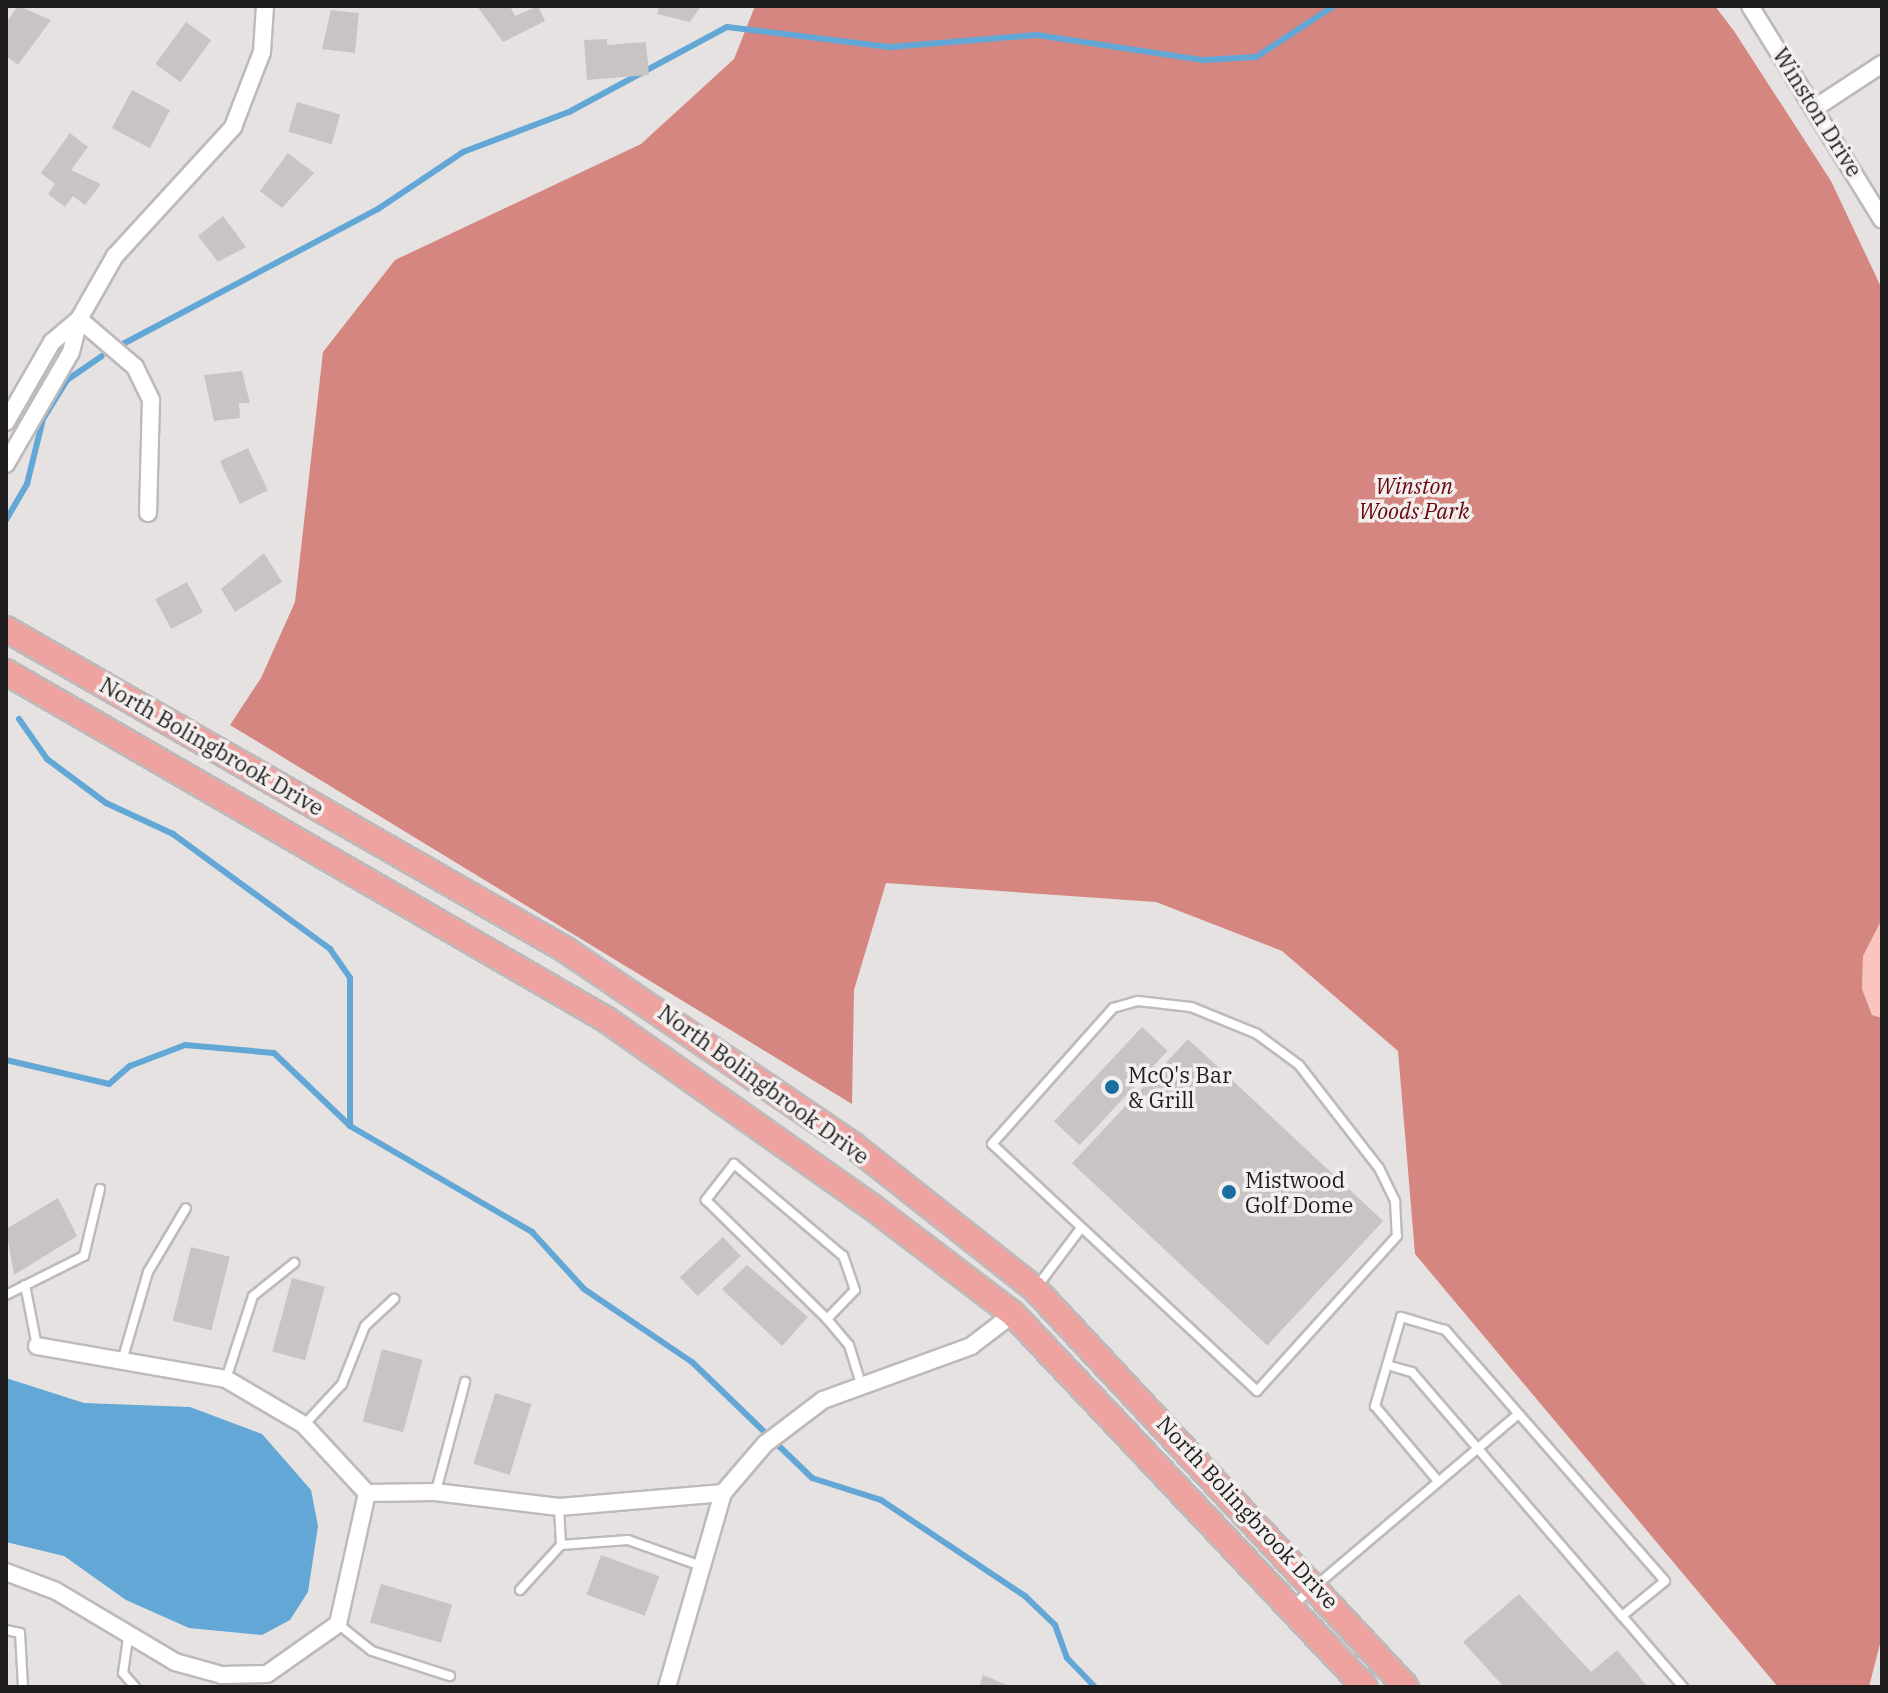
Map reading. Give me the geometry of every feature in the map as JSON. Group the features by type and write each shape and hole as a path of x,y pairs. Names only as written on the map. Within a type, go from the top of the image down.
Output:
{"main road":[{"name":"North Bolingbrook Drive","path":"6,629 566,950 699,1035 1035,1289 1316,1585 1406,1687"},
{"name":"North Bolingbrook Drive","path":"6,672 607,1020 1013,1314 1365,1687"}],"street":[{"path":"6,422 52,342 79,319 129,238 233,127 262,52 265,6"},
{"name":"Winston Drive","path":"1750,6 1818,106 1882,220"},
{"path":"1818,106 1882,64"},
{"path":"6,464 71,352 79,319"},
{"path":"79,319 135,367 151,400 148,513"},
{"path":"667,1687 723,1493 765,1444 786,1425 861,1384 971,1346 1013,1314"},
{"path":"37,1346 120,1365 226,1379 304,1425 367,1493 435,1492 559,1507 723,1493"},
{"path":"6,1572 56,1591 128,1638 222,1675 266,1680 338,1624 367,1493"}],"lane":[{"path":"1138,1001 1191,1007 1257,1034 1299,1065 1379,1168 1395,1201 1397,1236 1257,1391 1081,1228 992,1144 1113,1008 1138,1001"},
{"path":"827,1319 855,1290 843,1256 734,1164 706,1200 827,1319 849,1345 861,1384"},
{"path":"6,1295 84,1256 100,1189"},
{"path":"120,1365 148,1272 186,1208"},
{"path":"1035,1289 1081,1228"},
{"path":"226,1379 253,1296 294,1263"},
{"path":"25,1285 37,1346"},
{"path":"304,1425 342,1384 365,1326 394,1299"},
{"path":"1438,1481 1375,1406 1401,1317 1445,1330 1665,1581 1622,1616"},
{"path":"1387,1365 1412,1372 1683,1687"},
{"path":"435,1492 465,1382"},
{"path":"1291,1606 1518,1414"},
{"path":"559,1507 561,1545"},
{"path":"520,1590 561,1545 628,1540 702,1566"},
{"path":"338,1624 372,1651 450,1676"},
{"path":"6,1630 20,1633 23,1687"},
{"path":"128,1638 123,1673 135,1687"}],"shaded area":[{"path":"1882,919 1882,1018 1872,1015 1862,989 1863,956"}],"green space":[{"name":"Winston Woods Park","path":"755,6 1715,6 1734,31 1831,181 1882,289 1882,919 1863,956 1862,989 1872,1015 1882,1018 1882,1636 1869,1687 1778,1687 1415,1254 1398,1051 1282,951 1156,902 886,883 854,990 852,1104 230,725 261,678 295,602 323,352 395,260 641,144 734,59"}],"water":[{"path":"6,1378 84,1403 190,1407 262,1434 311,1490 318,1526 308,1592 290,1620 262,1635 189,1628 126,1600 64,1556 6,1542"}],"building":[{"path":"18,6 51,20 18,65 6,56 6,23"},
{"path":"477,6 510,6 515,16 538,6 545,21 503,42"},
{"path":"659,6 701,6 690,22 657,14"},
{"path":"331,10 359,13 355,53 322,49"},
{"path":"186,22 211,40 181,82 155,64"},
{"path":"607,39 607,45 646,42 649,75 587,80 584,40"},
{"path":"132,90 170,110 150,148 112,128"},
{"path":"297,102 340,114 332,144 288,132"},
{"path":"70,133 88,147 71,170 101,184 85,205 73,196 65,207 48,194 55,184 41,173"},
{"path":"288,153 314,173 282,208 260,191"},
{"path":"223,216 246,247 218,262 198,236"},
{"path":"242,371 250,403 239,403 240,418 214,421 204,375"},
{"path":"248,448 268,491 240,504 220,461"},
{"path":"264,553 282,582 235,612 221,589"},
{"path":"187,582 203,612 171,629 155,599"},
{"name":"McQ's Bar & Grill","path":"1142,1027 1168,1051 1080,1145 1054,1121"},
{"name":"Mistwood Golf Dome","path":"1188,1039 1383,1221 1267,1345 1072,1163"},
{"path":"58,1198 77,1236 14,1275 6,1229"},
{"path":"723,1237 741,1256 698,1296 680,1277"},
{"path":"191,1247 230,1257 211,1330 173,1321"},
{"path":"747,1265 808,1317 782,1346 722,1289"},
{"path":"292,1278 325,1287 305,1360 272,1351"},
{"path":"382,1349 423,1360 403,1432 363,1421"},
{"path":"495,1393 531,1404 510,1475 473,1464"},
{"path":"601,1555 659,1576 645,1616 587,1594"},
{"path":"381,1584 452,1604 441,1643 370,1622"},
{"path":"1519,1594 1591,1672 1617,1650 1648,1687 1504,1687 1463,1642"},
{"path":"983,1675 1012,1687 979,1687"}],"waterway":[{"path":"121,345 378,209 463,152 569,112 727,27 890,47 1037,35 1203,60 1256,57 1334,6"},
{"path":"6,520 27,484 43,419 67,380 102,356"},
{"path":"19,719 47,759 106,803 173,834 330,949 350,978 350,1126"},
{"path":"6,1060 109,1084 130,1066 185,1045 274,1053 350,1126 532,1232 584,1289 692,1362 812,1478 881,1500 1025,1596 1055,1625 1067,1658 1095,1687"}],"place":[{"name":"McQ's Bar & Grill","path":"1112,1087"},
{"name":"Mistwood Golf Dome","path":"1229,1192"}]}
